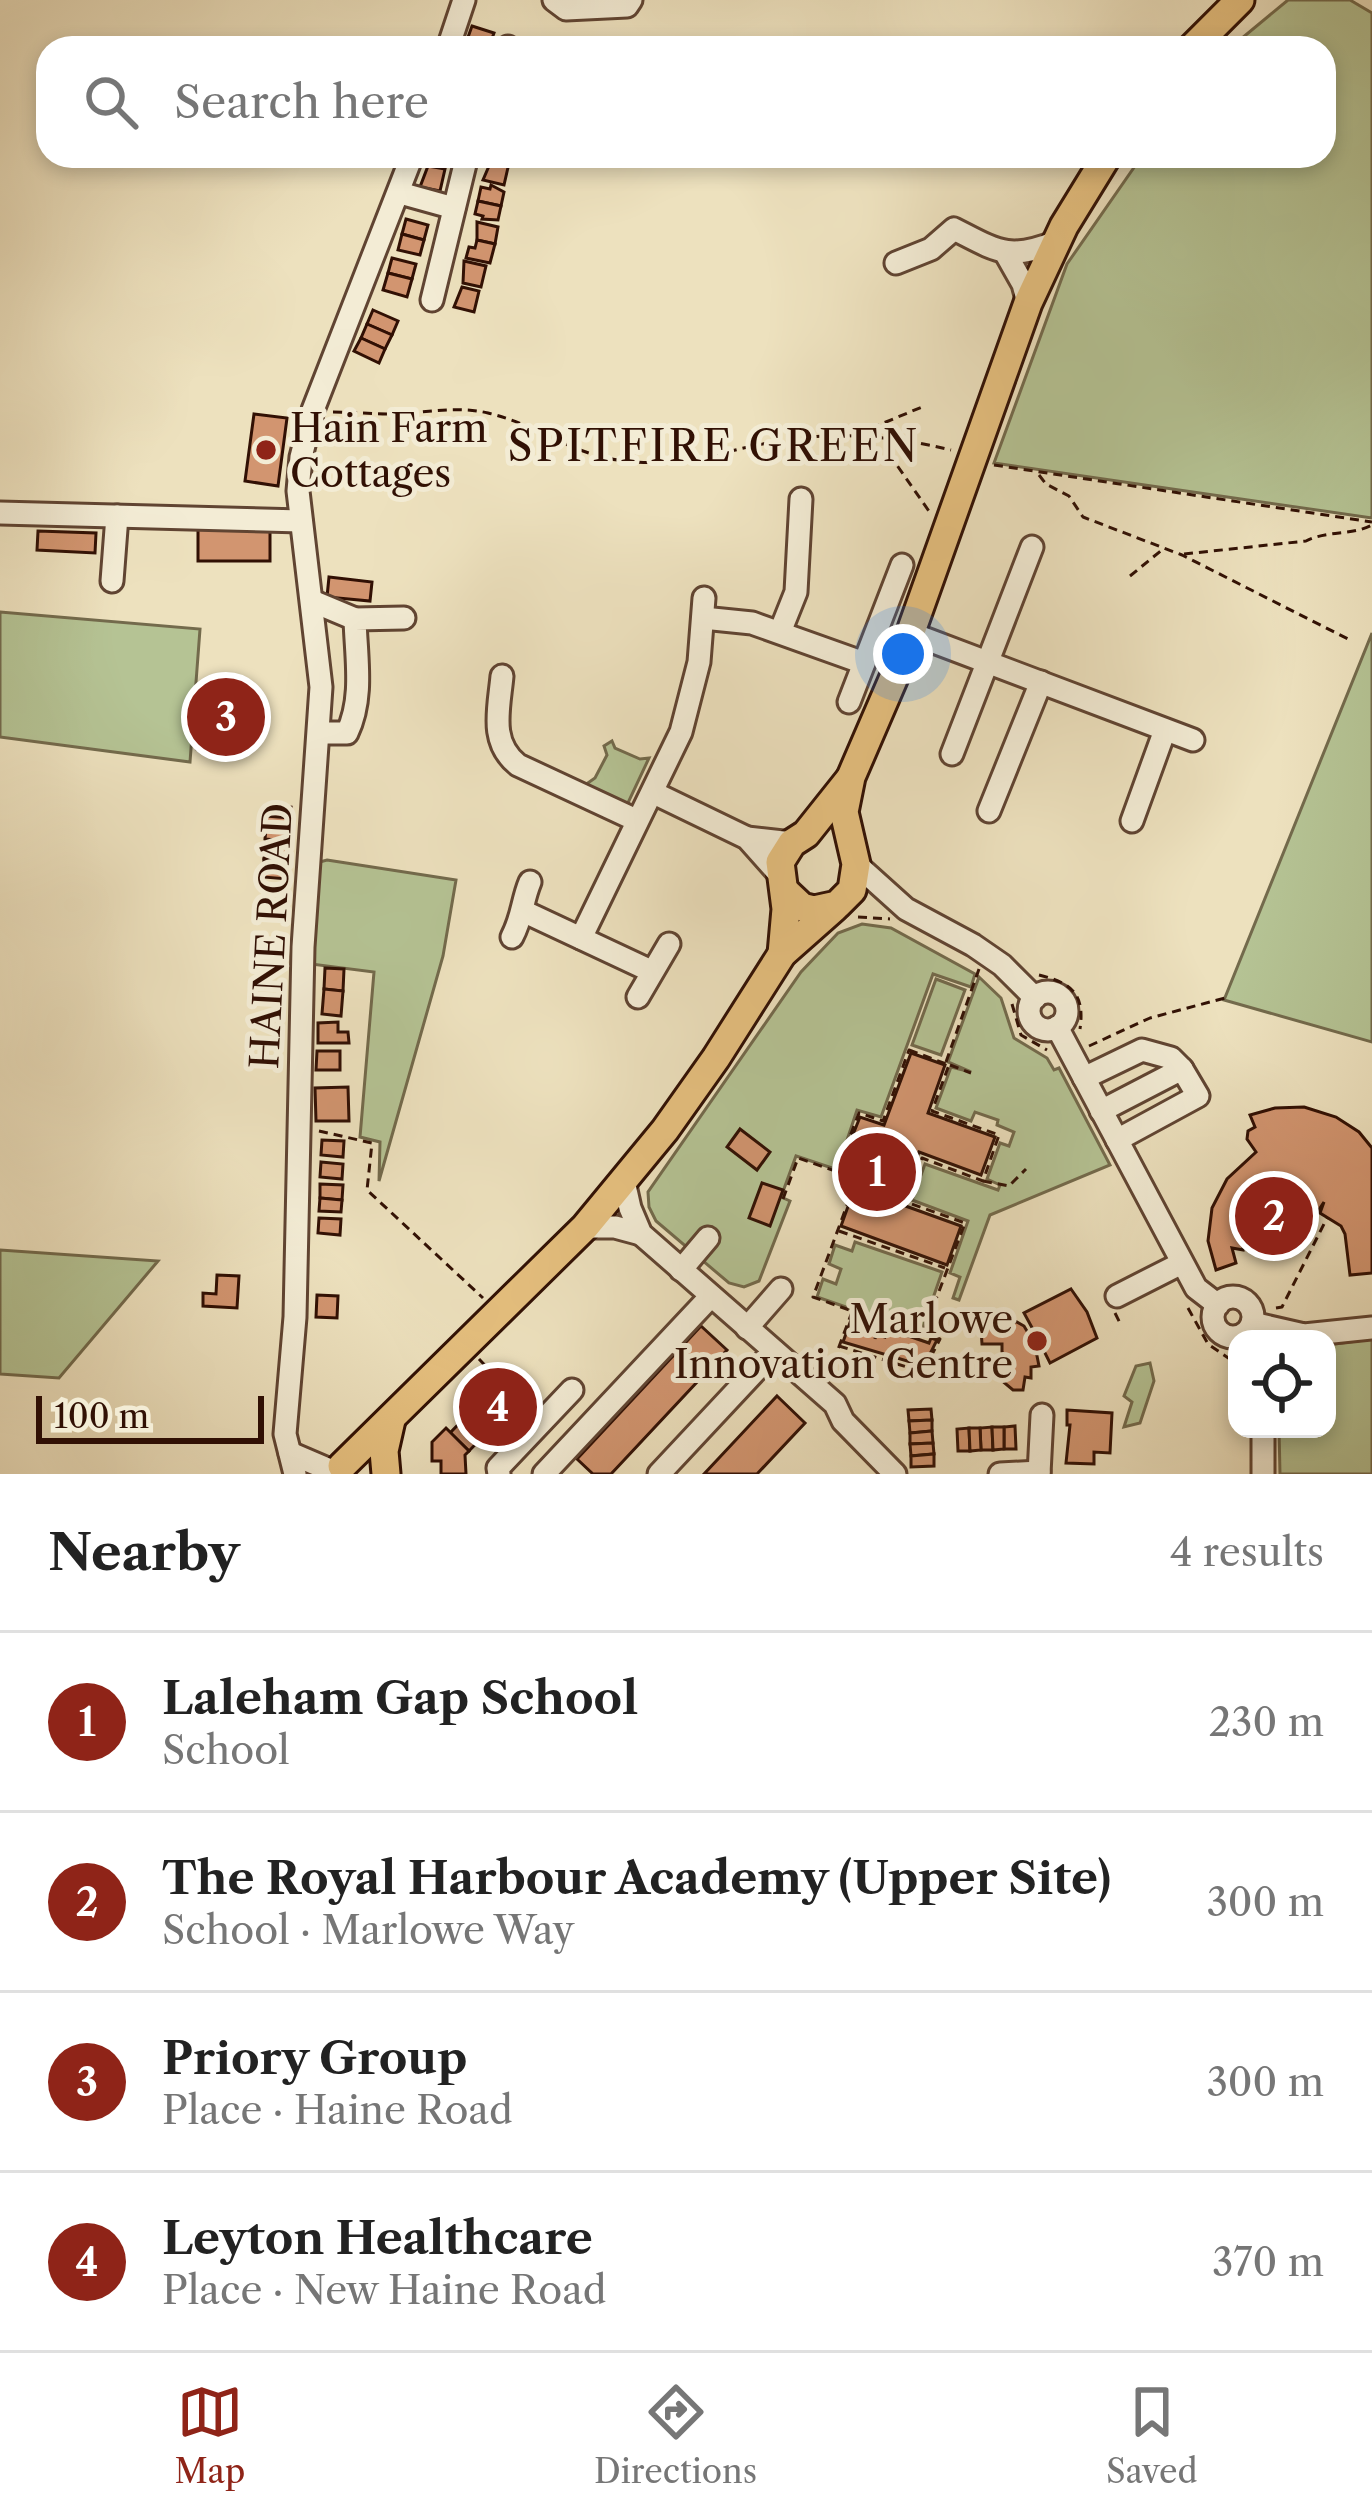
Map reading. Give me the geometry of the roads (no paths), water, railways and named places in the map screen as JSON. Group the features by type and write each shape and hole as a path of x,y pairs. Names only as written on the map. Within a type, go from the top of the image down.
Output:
{"main road":[{"path":"1204,36 1240,0"},
{"path":"334,1470 392,1420 584,1227 716,1058 782,954 844,908 856,878 844,812 851,777 910,633 1028,304 1056,242 1100,168"},
{"path":"782,954 784,852 851,777"},
{"path":"799,839 832,835 854,858"},
{"path":"782,882 802,907 844,908"},
{"path":"386,1474 384,1451 392,1420"},
{"path":"334,1470 354,1465 376,1474"}],"street":[{"path":"452,36 464,0"},
{"path":"554,0 566,9 627,6 632,0"},
{"name":"HAINE ROAD","path":"334,1470 292,1464 285,1434 295,1317 303,947 321,687 301,521 301,458 313,410 408,168"},
{"path":"432,300 463,168"},
{"path":"400,193 454,208"},
{"path":"896,263 931,249 954,229 1006,254 1034,251 1056,242"},
{"path":"1006,254 1028,304"},
{"path":"780,632 796,592 801,499"},
{"path":"0,513 301,521"},
{"path":"112,581 117,516"},
{"path":"952,754 1032,547"},
{"path":"849,702 902,565"},
{"path":"312,602 355,619 404,618"},
{"path":"581,938 689,708 703,608 864,663"},
{"path":"320,734 347,734 354,718 355,619"},
{"path":"910,633 1193,740"},
{"path":"502,676 497,734 512,761 636,820"},
{"path":"989,811 1041,682"},
{"path":"1132,821 1166,730"},
{"path":"653,793 747,838 799,839"},
{"path":"747,838 782,882"},
{"path":"854,858 904,917"},
{"path":"512,937 525,912 524,895 530,882"},
{"path":"844,908 904,917 973,945 1002,965 1034,1025 1058,1028 1077,1052 1101,1111 1196,1288 1217,1305 1217,1329 1228,1336"},
{"path":"525,912 651,971"},
{"path":"638,997 669,944"},
{"path":"1084,1078 1142,1050 1171,1058 1198,1096 1117,1140"},
{"path":"1101,1111 1182,1069"},
{"path":"624,1180 629,1208 641,1234 835,1404 843,1421 895,1474"},
{"path":"584,1227 615,1227 641,1234"},
{"path":"681,1270 708,1238"},
{"path":"1117,1296 1182,1263"},
{"path":"747,1328 778,1292"},
{"path":"544,1474 711,1296"},
{"path":"1336,1332 1372,1328"},
{"path":"659,1474 774,1352"},
{"path":"499,1474 499,1468 572,1390"},
{"path":"1000,1474 1039,1473 1042,1415"},
{"path":"1263,1438 1263,1474"}],"place":[{"name":"Hain Farm Cottages","path":"266,450"},
{"name":"Priory Group","path":"226,717"},
{"name":"Laleham Gap School","path":"877,1172"},
{"name":"The Royal Harbour Academy (Upper Site)","path":"1274,1216"},
{"name":"Marlowe Innovation Centre","path":"1037,1341"},
{"name":"Leyton Healthcare","path":"498,1407"}],"district":[{"name":"SPITFIRE GREEN","path":"714,446"}]}
